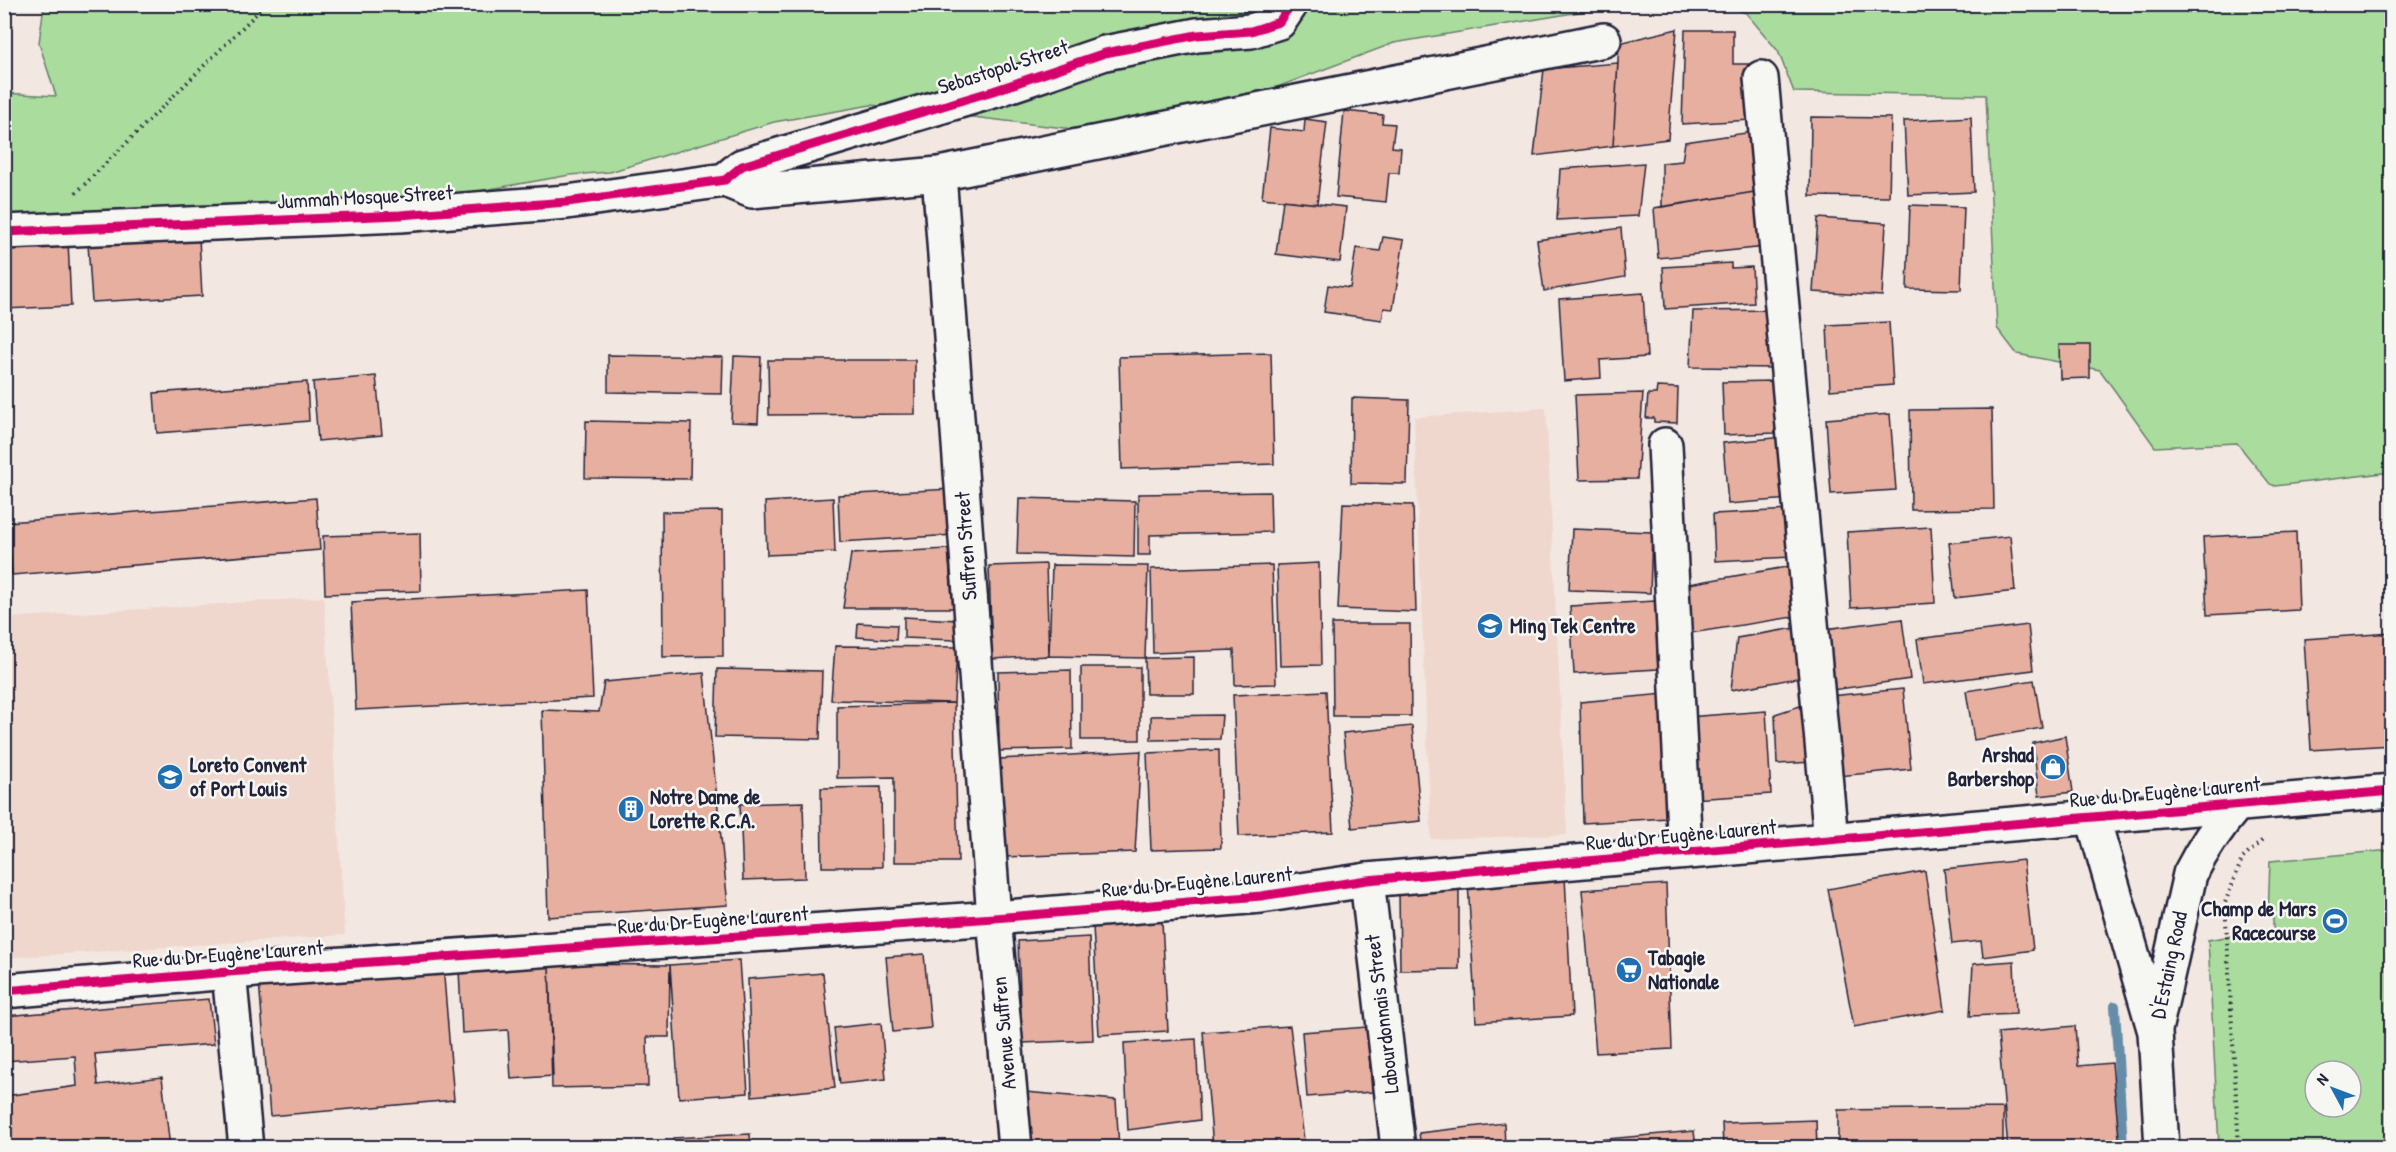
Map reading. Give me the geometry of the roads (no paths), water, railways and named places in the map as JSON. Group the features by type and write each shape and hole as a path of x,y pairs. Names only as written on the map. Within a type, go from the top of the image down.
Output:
{"street":[{"name":"Sebastopol Street","path":"725,180 742,166 993,91 1105,53 1197,35 1251,31 1279,22 1291,4"},
{"path":"725,180 752,190 939,174 1604,40"},
{"path":"1761,78 1831,840"},
{"name":"Suffren Street","path":"939,174 994,918"},
{"name":"Jummah Mosque Street","path":"4,232 400,215 543,204 725,180"},
{"path":"1665,444 1685,852"},
{"name":"Rue du Dr Eugène Laurent","path":"4,991 229,972 994,918 1261,896 1367,880 2391,790"},
{"name":"D'Estaing Road","path":"2155,1032 2190,874 2207,843 2237,804"},
{"name":"D'Estaing Road","path":"2092,815 2155,1032 2162,1148"},
{"name":"Labourdonnais Street","path":"1367,880 1398,1148"},
{"name":"Avenue Suffren","path":"994,918 1015,1148"},
{"path":"229,972 246,1148"}],"waterway":[{"path":"2115,1006 2123,1148"}],"place":[{"name":"Ming Tek Centre","path":"1490,626"},
{"name":"Arshad Barbershop","path":"2053,767"},
{"name":"Loreto Convent of Port Louis","path":"170,777"},
{"name":"Notre Dame de Lorette R.C.A.","path":"631,809"},
{"name":"Champ de Mars Racecourse","path":"2335,921"},
{"name":"Tabagie Nationale","path":"1629,970"}]}
